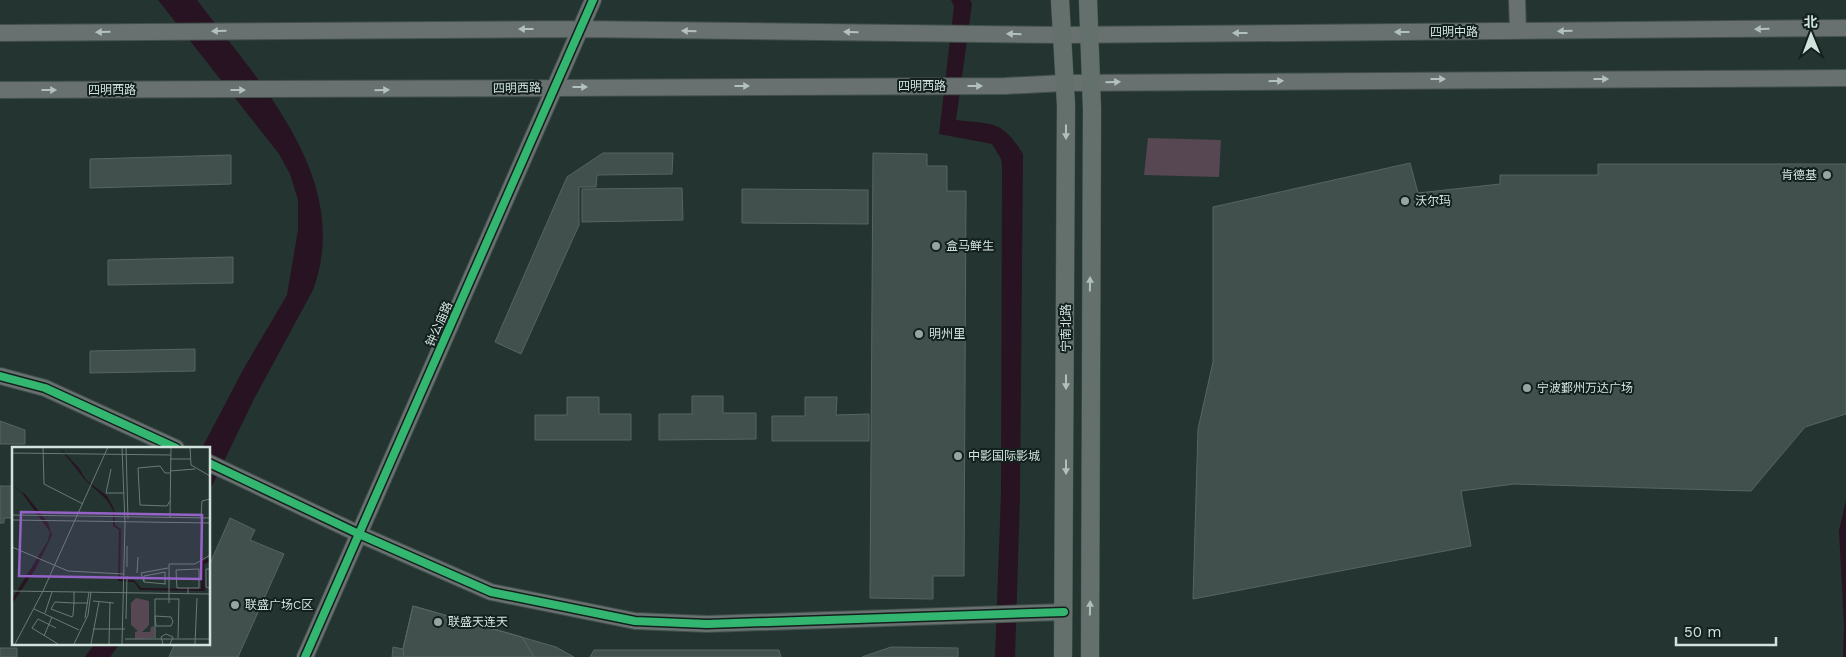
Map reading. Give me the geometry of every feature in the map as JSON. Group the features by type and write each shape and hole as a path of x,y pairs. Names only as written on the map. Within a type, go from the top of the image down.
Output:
{"main road":[{"name":"钟公庙路","path":"305,657 593,0"},
{"name":"宁南北路","path":"1060,0 1064,83 1066,366 1063,657"},
{"path":"1088,0 1090,34"},
{"path":"1518,0 1518,31"},
{"name":"四明中路","path":"1062,35 1846,28"},
{"path":"0,33 580,29 1062,35"},
{"name":"宁南北路","path":"1090,34 1090,657"},
{"path":"1064,83 1846,78"},
{"name":"四明西路","path":"0,90 333,91 556,87 1005,86 1064,83"},
{"path":"0,376 45,388 174,447"},
{"path":"210,463 359,534 491,592 635,621 727,624 1064,612"}],"shaded area":[{"path":"158,0 197,0 247,64 293,134 310,171 321,209 322,249 313,290 254,399 210,490 210,447 203,447 244,368 287,295 298,230 298,200 290,174 279,154"},
{"path":"951,0 970,0 972,4 956,120 988,124 1002,129 1009,135 1023,154 1020,496 1015,657 995,657 1001,493 1002,166 1001,159 992,144 939,134 954,6"},
{"path":"1148,138 1221,140 1219,177 1144,175"},
{"path":"1846,500 1846,657 1843,657 1844,625 1839,531"},
{"path":"94,644 119,644 110,657 85,657"}],"building":[{"path":"603,153 673,153 672,174 597,175 596,187 579,187 579,225 521,354 495,342 567,177"},
{"name":"明州里","path":"873,153 927,154 927,166 947,166 947,191 966,191 964,576 933,576 933,599 870,598"},
{"path":"231,155 231,184 90,188 90,159"},
{"name":"宁波鄞州万达广场","path":"1410,163 1418,193 1500,184 1500,175 1598,175 1598,164 1846,164 1846,414 1805,427 1751,491 1514,484 1461,491 1471,546 1193,599 1198,429 1213,362 1213,207"},
{"path":"682,188 683,220 582,222 582,189"},
{"path":"742,189 868,190 868,224 742,223"},
{"path":"233,257 233,283 108,285 108,260"},
{"path":"195,349 195,371 90,373 90,351"},
{"path":"692,396 723,396 723,413 756,413 756,439 659,440 659,414 692,414"},
{"path":"567,397 599,397 599,414 631,414 631,440 535,440 535,415 567,415"},
{"path":"805,397 837,397 836,415 869,414 869,441 772,441 772,416 805,416"},
{"path":"0,421 25,430 25,444 0,444"},
{"path":"0,486 12,486 12,518 4,518 4,523 0,523"},
{"name":"联盛广场C区","path":"230,518 255,530 250,540 284,554 238,657 169,657 175,644 210,644 210,564"},
{"name":"联盛天连天","path":"413,606 556,647 574,657 392,657 393,647 403,649"},
{"name":"联盛天连天","path":"413,606 522,637 534,657 404,657 403,649"},
{"path":"891,647 958,648 958,657 862,657"},
{"path":"0,648 17,648 17,657 0,657"},
{"path":"594,650 779,650 781,657 590,657"}],"cycle path":[{"path":"305,657 593,0"},
{"path":"0,376 45,388 174,447"},
{"path":"210,463 359,534 491,592 635,621 707,624 1064,612"}],"place":[{"name":"肯德基","path":"1827,175"},
{"name":"沃尔玛","path":"1405,201"},
{"name":"盒马鲜生","path":"936,246"},
{"name":"明州里","path":"919,334"},
{"name":"宁波鄞州万达广场","path":"1527,388"},
{"name":"中影国际影城","path":"958,456"},
{"name":"联盛广场C区","path":"235,605"},
{"name":"联盛天连天","path":"438,622"}]}
